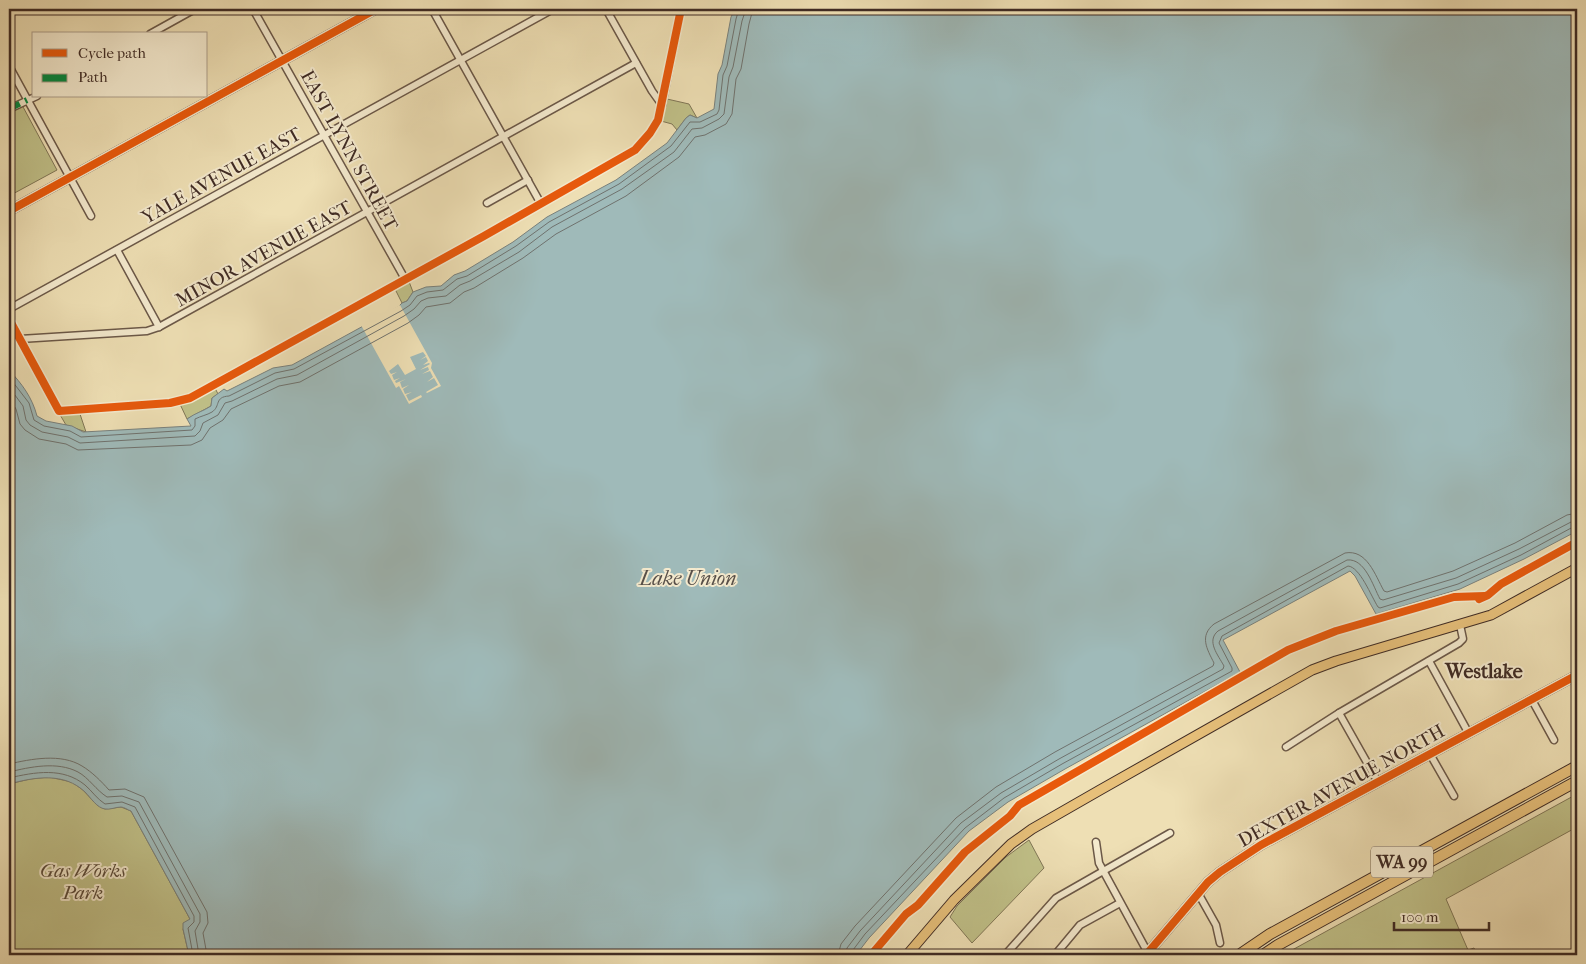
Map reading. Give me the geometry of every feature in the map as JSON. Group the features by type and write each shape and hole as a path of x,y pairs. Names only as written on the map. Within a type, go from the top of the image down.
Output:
{"highway":[{"name":"WA 99","path":"1239,955 1278,930 1577,766"},
{"name":"WA 99","path":"1263,955 1577,781"}],"main road":[{"path":"9,211 376,9"},
{"path":"907,955 954,900 1001,852 1032,830 1312,670 1350,656 1491,615 1577,568"},
{"name":"DEXTER AVENUE NORTH","path":"1147,954 1198,893 1220,872 1261,845 1577,675"}],"street":[{"path":"9,13 17,9"},
{"path":"154,32 195,9"},
{"name":"EAST LYNN STREET","path":"253,9 405,279"},
{"path":"432,9 541,204"},
{"name":"YALE AVENUE EAST","path":"9,309 553,9"},
{"path":"606,9 636,64 662,105 681,9"},
{"name":"MINOR AVENUE EAST","path":"20,339 147,331 159,327 636,64"},
{"path":"9,66 91,216"},
{"path":"9,109 32,98"},
{"path":"487,203 528,180"},
{"path":"117,250 159,327"},
{"path":"9,319 59,411"},
{"path":"1286,747 1339,713 1460,643 1463,639 1460,625"},
{"path":"1429,661 1469,734"},
{"path":"1532,700 1554,740"},
{"path":"1339,713 1378,782"},
{"path":"1430,754 1454,796"},
{"path":"1006,955 1056,898 1170,833"},
{"path":"1096,842 1099,863 1147,954"},
{"path":"1198,893 1216,926 1220,943"},
{"path":"1056,955 1080,925 1120,903"}],"green space":[{"path":"667,99 689,104 697,118 690,115 677,130 672,124 661,121"},
{"path":"22,105 57,170 9,196 9,112"},
{"path":"408,279 413,292 407,301 402,303 394,287"},
{"path":"214,386 218,394 212,398 211,406 187,419 179,402"},
{"path":"79,411 86,432 66,425 59,413"},
{"name":"Gas Works Park","path":"49,777 72,782 83,790 97,805 105,809 121,807 131,811 190,919 183,929 189,955 9,955 9,784"},
{"path":"1577,794 1577,827 1446,899 1468,950 1474,948 1478,955 1283,955"},
{"path":"1029,840 1044,868 972,943 950,917 957,906 1006,857"}],"water":[{"name":"Lake Union","path":"735,9 1577,9 1577,531 1524,559 1460,589 1376,614 1355,576 1350,571 1223,640 1240,672 1008,802 969,831 869,938 856,955 189,955 183,923 190,919 131,811 123,807 102,808 77,786 59,779 29,779 9,784 9,370 26,391 37,416 46,421 72,426 83,432 191,426 187,419 211,406 212,398 224,389 227,391 273,368 292,365 398,307 407,301 413,292 426,287 441,286 454,275 465,271 513,242 547,217 616,180 667,143 690,115 697,118 714,109 718,74 722,65 731,17"}],"pier":[{"path":"400,305 432,363 431,368 441,386 427,393 438,385 434,378 427,382 433,377 430,371 422,374 429,370 428,367 420,370 430,364 423,365 428,361 426,357 420,360 426,356 423,352 410,357 416,369 405,375 398,364 389,371 391,374 397,372 392,375 394,380 400,378 395,381 396,383 406,379 400,382 402,388 409,385 403,389 405,394 412,392 406,395 409,401 421,395 422,397 409,404 399,386 396,388 361,325"}],"marked path":[{"path":"9,109 27,100"}],"cycle path":[{"path":"9,211 376,9"},
{"path":"9,319 59,411 170,403 190,398 484,236 635,150 650,133 658,120 681,9"},
{"path":"1479,599 1488,595 1501,584 1577,542"},
{"path":"871,955 906,914 918,905 965,852 1010,816 1019,805 1288,650 1336,631 1454,597 1485,596"},
{"path":"1146,955 1208,882 1261,845 1577,675"}],"district":[{"name":"Westlake","path":"1484,671"}]}
